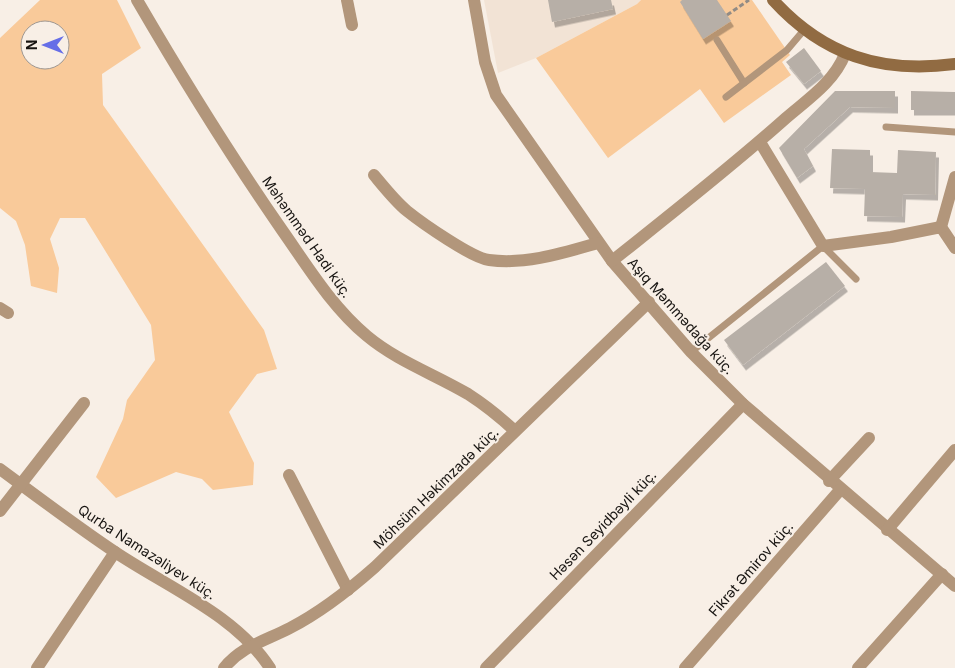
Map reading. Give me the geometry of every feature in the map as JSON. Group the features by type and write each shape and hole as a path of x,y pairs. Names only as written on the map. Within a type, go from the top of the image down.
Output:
{"main road":[{"path":"773,0 804,30 818,40 845,54 898,65 955,64"}],"street":[{"name":"Məhəmməd Hadi küç.","path":"137,0 192,95 241,170 343,313 367,336 388,351 467,393 493,411 515,431"},
{"path":"347,0 352,25"},
{"name":"Aşıq Məmmədağa küç.","path":"474,0 485,62 496,95 612,261 691,352 743,404 829,481 955,586"},
{"path":"612,261 760,142 830,80 840,67 845,54"},
{"path":"760,142 823,246 891,237 941,227"},
{"path":"374,174 408,211 466,251 487,260 525,261 598,243"},
{"path":"955,177 941,227 955,248"},
{"name":"Möhsüm Həkimzadə küç.","path":"224,668 252,644 289,628 348,590 376,568 649,302"},
{"path":"0,511 84,403"},
{"name":"Həsən Seyidbəyli küç.","path":"486,668 743,404"},
{"path":"829,481 869,438"},
{"path":"887,530 955,450"},
{"name":"Qurba Namazəliyev küç.","path":"0,469 115,552 233,627 252,644 270,668"},
{"path":"289,475 348,590"},
{"name":"Fikrət Əmirov küç.","path":"686,668 840,490"},
{"path":"37,668 115,552"},
{"path":"858,668 942,574"}],"lane":[{"path":"726,98 787,50 804,30"},
{"path":"717,40 744,83"},
{"path":"886,127 955,132"},
{"path":"691,352 823,246 856,279"}],"path":[{"path":"726,15 749,0"}],"shaded area":[{"path":"40,0 117,0 141,48 102,74 103,105 264,330 277,369 257,374 229,412 254,463 253,485 213,490 202,479 176,472 116,498 96,477 123,419 127,400 155,360 151,325 85,218 60,218 50,239 59,268 57,293 31,286 25,245 16,221 0,208 0,38"},
{"path":"484,0 641,0 637,4 536,58 498,73"},
{"path":"641,0 752,0 790,55 782,62 791,75 724,123 700,89 608,158 536,58 637,4"}],"building":[{"path":"548,0 611,0 613,9 552,22"},
{"path":"682,0 717,0 731,21 703,39 680,2"},
{"path":"804,48 821,71 804,84 786,62"},
{"path":"835,91 895,91 895,108 850,107 804,149 813,166 797,178 779,148"},
{"path":"911,91 955,92 955,110 911,110"},
{"path":"832,149 870,150 870,172 897,173 898,150 936,152 935,195 903,194 902,217 864,216 865,189 830,188"},
{"path":"826,262 845,286 743,365 724,340"}]}
